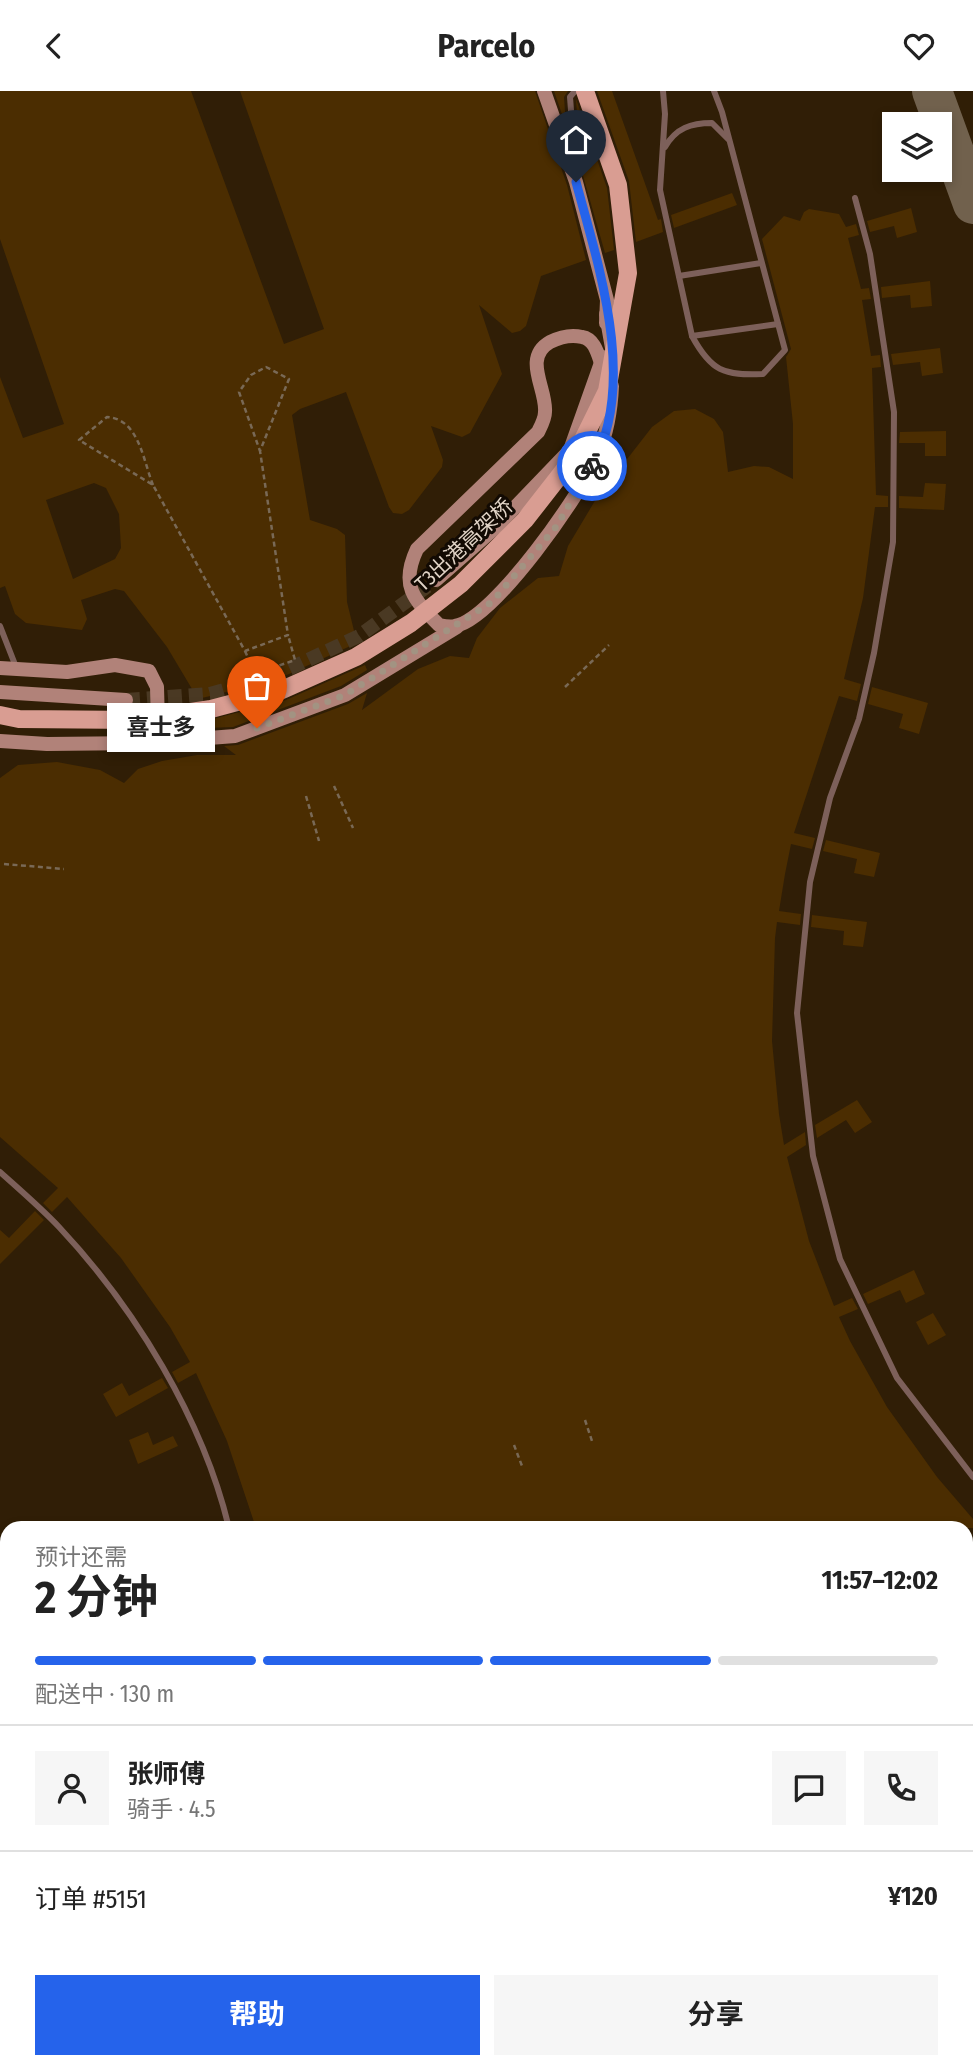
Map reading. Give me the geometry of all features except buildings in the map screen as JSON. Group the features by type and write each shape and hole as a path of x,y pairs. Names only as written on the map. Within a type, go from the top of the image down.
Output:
{"main road":[{"path":"436,580 496,527 570,450 602,366 607,300 576,182 544,91"},
{"name":"T3出港高架桥","path":"0,715 19,719 136,720 211,709 282,690 356,657 411,622 461,584 525,520 575,456 607,391 628,273 618,185 585,91"},
{"path":"0,741 143,743 235,736 345,695 457,627 492,602 556,527 597,456 611,418 612,353 606,314"},
{"path":"457,627 439,625 423,609 410,587 408,569 417,549 538,432 545,414 545,398 537,379 537,357 546,345 561,336 583,337 593,342 602,366"},
{"path":"0,668 67,672 115,665 149,671 157,687 158,723 143,743"},
{"path":"0,692 127,700"}],"lane":[{"path":"575,91 570,97 576,182"},
{"path":"663,91 665,114 660,190 692,336 704,357 733,376 763,374 785,350 714,91"},
{"path":"663,151 672,135 693,123 712,123 729,140"},
{"path":"855,198 870,254 894,412 893,542 874,653 859,719 830,798 810,881 797,1013 813,1156 840,1259 897,1378 973,1476"},
{"path":"679,275 761,263"},
{"path":"692,336 778,324"},
{"path":"0,626 16,669"},
{"path":"0,1172 58,1226 107,1283 158,1359 202,1450 227,1521"}],"path":[{"path":"153,485 79,440 107,417 121,418 131,426 153,485 245,651 255,674 295,660 288,635 260,451 239,392 251,375 266,367 289,379 260,451"},
{"path":"245,651 288,635"},
{"path":"565,687 609,645"},
{"path":"334,786 353,828"},
{"path":"306,796 319,841"},
{"path":"4,864 64,869"},
{"path":"585,1420 592,1441"},
{"path":"514,1445 522,1466"}],"taxiway":[{"path":"932,91 973,204"}],"tunnel":[{"path":"126,700 210,694 276,675 359,636 436,580"}],"way so far":[{"path":"257,728 345,695 457,627 492,602 556,527 592,466"}],"place":[{"name":"喜士多","path":"257,728"}],"route":[{"path":"576,182 607,300 606,314 612,353 611,418 592,466"}]}
